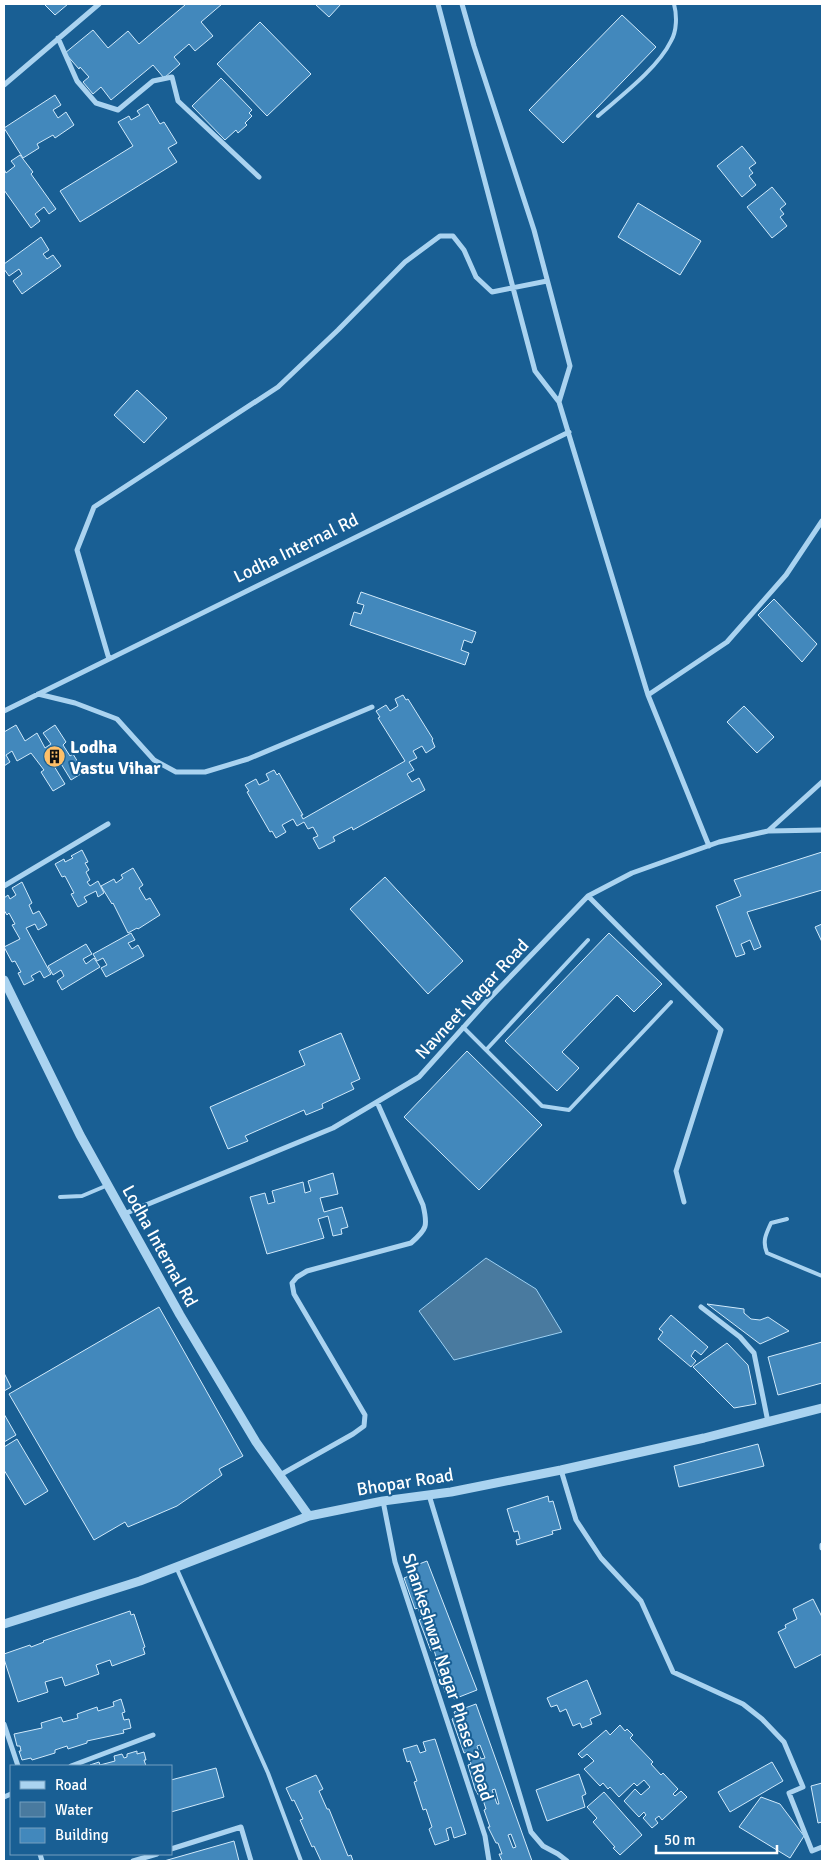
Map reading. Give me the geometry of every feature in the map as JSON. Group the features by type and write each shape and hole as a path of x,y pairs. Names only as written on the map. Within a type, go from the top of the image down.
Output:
{"street":[{"path":"4,85 98,4"},
{"path":"438,4 535,371 559,402 648,695 709,846"},
{"path":"462,4 534,230 570,366 559,402"},
{"path":"58,38 78,81 96,103 118,110 153,81 172,77 178,101 259,177"},
{"path":"108,659 77,550 94,507 278,387 406,262 440,236 453,236 464,250 476,277 492,292 547,281"},
{"name":"Lodha Internal Rd","path":"4,711 569,432"},
{"path":"648,695 727,642 786,575 822,521"},
{"path":"38,694 75,703 117,719 154,760 176,772 205,772 248,759 372,707"},
{"name":"Navneet Nagar Road","path":"124,1214 334,1128 419,1077 463,1027 588,896 632,873 709,846 768,831 822,782"},
{"path":"4,886 108,824"},
{"path":"768,831 822,830"},
{"path":"588,896 721,1030 676,1171 684,1202"},
{"name":"Lodha Internal Rd","path":"4,980 80,1136 180,1315 256,1442 309,1516"},
{"path":"280,1474 353,1434 364,1426 365,1414 294,1294 292,1283 297,1277 307,1271 411,1244 424,1231 427,1219 423,1205 377,1102"},
{"path":"701,1307 740,1337 754,1353 768,1422"},
{"name":"Bhopar Road","path":"4,1624 140,1581 309,1516 382,1501 451,1492 561,1470 822,1408"},
{"path":"561,1470 576,1520 601,1558 641,1602 673,1672 743,1704 762,1719 784,1742 803,1787 789,1793 812,1851 822,1847"},
{"path":"429,1494 531,1832 543,1846 566,1861"},
{"name":"Shankeshwar Nagar Phase 2 Road","path":"382,1501 395,1562 485,1836 489,1861"},
{"path":"4,1724 18,1765"},
{"path":"74,1765 152,1734"},
{"path":"172,1849 241,1827 251,1861"},
{"path":"133,1861 153,1855"}],"lane":[{"path":"598,116 650,69 672,41 676,21 674,4"},
{"path":"486,1050 588,940"},
{"path":"463,1027 542,1106 568,1110 671,1002"},
{"path":"60,1198 82,1196 108,1185"},
{"path":"787,1219 771,1224 765,1235 764,1246 767,1253 822,1276"},
{"path":"176,1567 268,1773 301,1861"}],"water":[{"path":"486,1258 536,1289 562,1332 454,1360 419,1311"}],"building":[{"path":"44,4 68,4 55,15"},
{"path":"184,4 222,4 201,22 213,36 195,51 189,44 174,57 180,64 164,78 153,65 111,100 101,87 93,94 83,82 89,77 65,53 93,30 108,48 128,31 139,44"},
{"path":"315,4 341,4 329,17"},
{"path":"622,15 656,47 563,143 529,110"},
{"path":"260,22 311,74 267,116 217,64"},
{"path":"221,78 252,110 249,113 252,116 245,123 247,125 238,133 236,130 225,140 192,106"},
{"path":"55,95 61,105 53,110 58,118 66,112 74,125 55,138 53,135 37,144 39,148 23,158 4,128"},
{"path":"148,104 160,124 164,122 177,143 168,148 177,162 80,222 60,191 133,146 118,122 129,116 131,120 140,115 137,111"},
{"path":"742,146 756,163 749,168 753,173 749,176 756,185 742,197 717,166"},
{"path":"20,155 56,209 49,214 44,207 35,214 40,221 31,228 4,190 4,169 6,173 15,166 11,161"},
{"path":"772,187 786,204 780,209 784,214 780,217 787,226 772,238 747,207"},
{"path":"638,203 701,241 680,275 618,237"},
{"path":"41,237 49,250 43,254 47,259 53,255 61,266 22,294 13,281 22,274 19,269 9,276 4,269 4,264"},
{"path":"137,390 167,418 144,443 114,415"},
{"path":"361,592 476,632 472,643 464,640 461,650 469,653 465,665 350,625 354,612 361,614 364,605 357,603"},
{"path":"774,599 817,644 802,662 758,615"},
{"path":"403,695 406,700 408,699 433,739 435,747 426,753 422,746 413,751 417,758 409,762 414,770 407,774 412,782 419,778 425,790 353,830 352,827 333,837 335,841 319,849 313,838 318,836 313,827 308,829 304,822 297,826 293,819 282,825 286,832 276,838 272,831 270,832 247,792 249,791 245,785 256,779 259,785 269,780 266,774 274,770 277,775 279,773 303,815 301,815 303,819 405,761 378,718 380,717 376,711 386,705 390,711 398,706 395,699"},
{"path":"744,706 774,737 757,753 727,722"},
{"name":"Lodha Vastu Vihar","path":"16,725 25,741 37,733 45,748 51,744 43,733 55,725 66,742 63,745 70,756 73,754 84,772 71,780 60,762 54,766 65,784 53,791 41,772 44,770 31,753 17,761 12,751 6,755 10,762 4,766 4,732"},
{"path":"82,850 88,862 85,863 89,870 86,872 90,880 87,882 90,886 98,881 104,893 98,897 96,891 84,897 87,902 78,907 71,894 74,893 65,876 62,877 55,864 64,859 65,862 73,858 71,856"},
{"path":"822,852 822,890 747,912 761,947 754,950 750,940 741,944 745,954 736,957 716,906 741,896 734,880"},
{"path":"133,868 143,885 139,888 146,900 150,898 160,915 128,933 113,903 101,886 114,879 116,883 123,878 121,875"},
{"path":"385,877 463,961 428,994 350,909"},
{"path":"22,882 32,903 29,905 33,914 39,911 47,925 38,930 35,924 26,928 51,974 44,978 40,971 31,976 34,980 24,985 18,973 21,972 15,961 12,962 4,947 20,939 12,925 15,924 9,913 7,915 4,910 4,898 8,895 10,899 16,895 12,888"},
{"path":"822,924 822,942 815,927"},
{"path":"131,933 135,940 128,943 132,949 138,945 144,956 106,977 101,968 107,965 103,958 97,961 93,954"},
{"path":"609,933 662,984 634,1012 617,995 562,1052 579,1068 557,1091 505,1041"},
{"path":"86,944 92,954 83,959 86,964 94,958 100,967 62,990 57,981 64,976 61,970 53,975 48,966"},
{"path":"341,1033 360,1079 351,1083 354,1089 322,1104 323,1108 306,1115 304,1110 245,1136 248,1141 228,1149 210,1107 305,1065 299,1051"},
{"path":"467,1051 542,1125 479,1190 404,1117"},
{"path":"333,1173 338,1194 320,1198 324,1212 342,1207 348,1227 341,1229 342,1234 333,1236 328,1216 318,1219 324,1238 267,1254 250,1197 265,1193 268,1204 275,1202 272,1191 303,1182 305,1193 311,1191 308,1181"},
{"path":"707,1304 744,1309 744,1313 751,1319 760,1320 768,1317 789,1331 760,1344"},
{"path":"159,1307 243,1456 219,1469 222,1475 177,1506 128,1527 125,1522 94,1540 9,1394"},
{"path":"671,1315 708,1347 701,1355 695,1350 691,1356 696,1361 691,1367 658,1339 663,1332 659,1329"},
{"path":"822,1342 822,1383 778,1395 768,1357"},
{"path":"727,1343 748,1365 756,1404 734,1408 693,1367"},
{"path":"4,1373 11,1387 4,1391"},
{"path":"4,1414 16,1435 4,1442"},
{"path":"17,1439 48,1491 25,1505 4,1470 4,1447"},
{"path":"758,1444 764,1466 679,1487 674,1466"},
{"path":"548,1496 549,1502 553,1501 561,1529 552,1531 553,1534 517,1545 516,1540 520,1539 518,1531 514,1532 507,1509"},
{"path":"427,1561 477,1690 454,1699 451,1691 446,1694 434,1662 437,1660 434,1650 431,1651 419,1620 422,1619 418,1608 415,1609 404,1578 409,1576 406,1569"},
{"path":"813,1599 822,1617 822,1654 795,1668 778,1632 786,1628 785,1625 797,1619 793,1609"},
{"path":"130,1611 131,1615 134,1614 145,1647 143,1648 145,1654 112,1666 110,1660 96,1665 99,1674 65,1686 62,1677 45,1682 48,1692 18,1702 4,1654 30,1645 31,1647 43,1641"},
{"path":"587,1680 601,1714 590,1719 592,1724 582,1728 580,1723 573,1726 566,1709 560,1712 557,1705 551,1707 547,1698"},
{"path":"121,1699 125,1712 122,1713 124,1720 129,1719 131,1728 123,1730 124,1733 87,1741 87,1743 68,1749 67,1746 55,1750 55,1753 32,1760 31,1758 22,1760 19,1751 21,1751 20,1746 17,1746 14,1734 42,1728 41,1723 61,1717 63,1722 78,1718 77,1714 97,1707 98,1711 114,1706 113,1702"},
{"path":"476,1704 532,1861 502,1861 499,1854 502,1854 498,1843 496,1843 488,1827 490,1827 482,1797 480,1798 475,1789 468,1765 471,1764 467,1752 464,1753 452,1719 456,1717 454,1712","holes":["480,1745 485,1758 481,1759 477,1746","495,1789 499,1804 497,1804 492,1790","511,1834 516,1847 513,1848 508,1835"]},
{"path":"620,1725 625,1731 627,1729 633,1735 630,1738 653,1762 651,1764 661,1775 663,1773 678,1789 673,1794 675,1796 681,1791 687,1797 662,1820 659,1816 655,1819 658,1823 652,1828 643,1818 646,1815 644,1812 639,1817 624,1801 635,1789 641,1795 650,1787 644,1780 637,1786 634,1783 619,1797 610,1787 608,1789 603,1783 600,1786 584,1769 594,1761 587,1754 582,1758 578,1754 606,1730 610,1735"},
{"path":"435,1739 466,1834 454,1838 451,1827 446,1829 449,1840 435,1845 429,1829 432,1827 426,1809 423,1810 414,1782 417,1781 410,1761 407,1762 403,1749 417,1745 420,1753 426,1751 423,1742"},
{"path":"137,1751 137,1754 144,1752 146,1765 100,1765 115,1761 114,1756 122,1754 124,1758 127,1757 127,1754"},
{"path":"772,1762 783,1781 730,1812 718,1792"},
{"path":"216,1768 224,1797 172,1812 172,1780"},
{"path":"579,1774 586,1794 582,1796 585,1807 547,1821 536,1790"},
{"path":"316,1775 323,1789 319,1791 327,1809 329,1809 348,1856 351,1855 353,1861 321,1861 314,1846 312,1847 300,1820 303,1819 286,1788"},
{"path":"822,1783 822,1822 818,1823 811,1786"},
{"path":"604,1792 642,1835 620,1855 593,1822 597,1818 587,1807"},
{"path":"761,1797 780,1804 804,1836 790,1858 739,1827"},
{"path":"234,1841 239,1861 164,1861"}],"place":[{"name":"Lodha Vastu Vihar","path":"54,757"}]}
